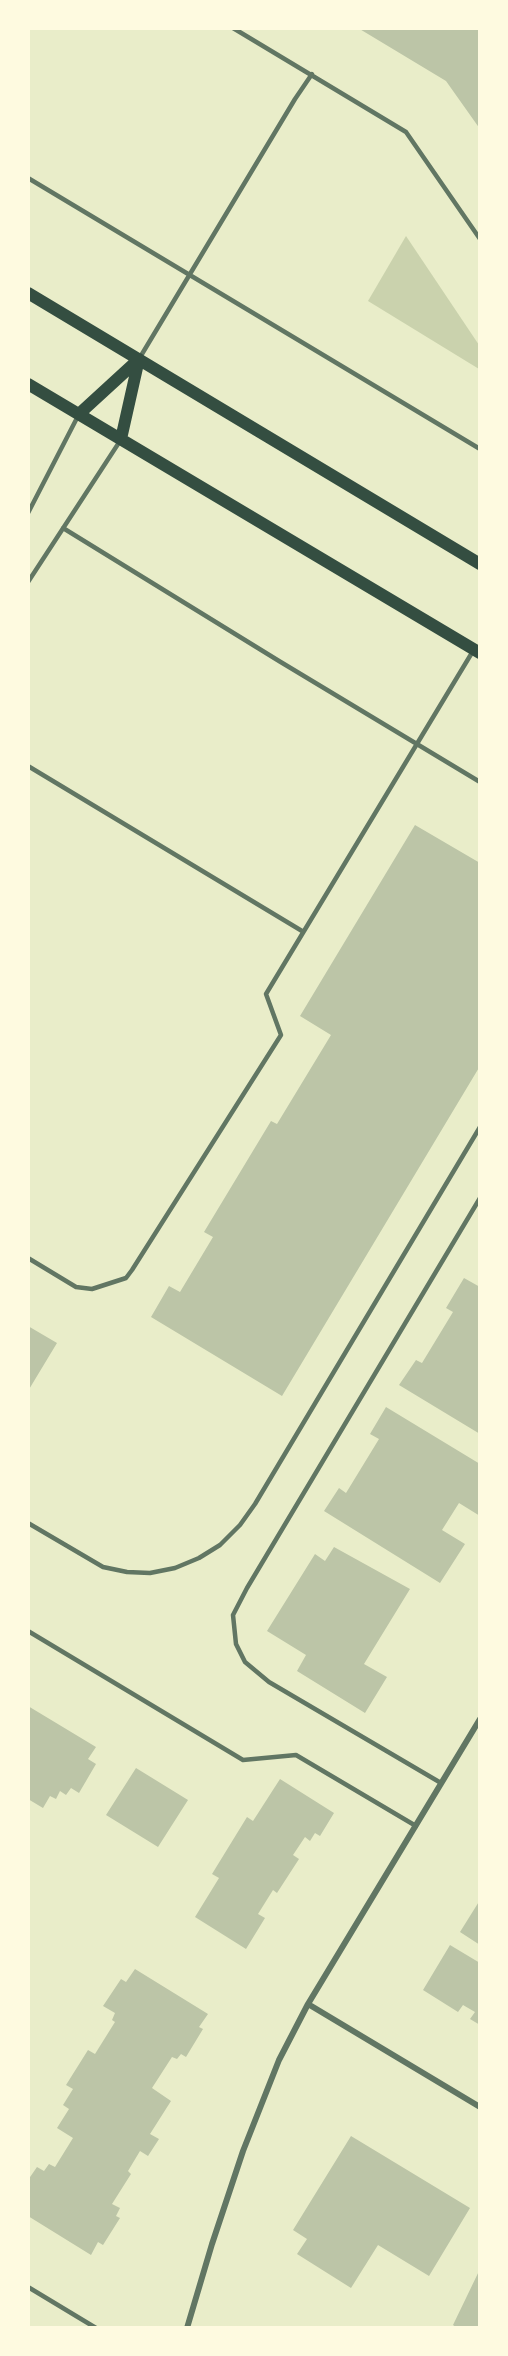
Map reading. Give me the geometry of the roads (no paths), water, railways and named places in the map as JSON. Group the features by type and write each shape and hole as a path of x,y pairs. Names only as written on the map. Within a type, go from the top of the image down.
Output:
{"main road":[{"path":"28,293 480,564"},
{"path":"79,414 139,359"},
{"path":"122,439 139,359"},
{"path":"28,384 477,651"}],"street":[{"path":"187,2328 243,2151 279,2060 308,2004 480,1719"},
{"path":"308,2004 480,2107"}],"lane":[{"path":"233,28 406,132 480,239"},
{"path":"139,359 312,74"},
{"path":"28,178 480,449"},
{"path":"28,513 79,414"},
{"path":"28,582 122,439"},
{"path":"63,528 480,782"},
{"path":"28,1258 76,1287 92,1289 126,1278 281,1035 266,994 417,744 477,651"},
{"path":"28,766 302,931"},
{"path":"28,1523 103,1567 127,1572 150,1573 175,1568 199,1558 220,1545 240,1525 255,1504 480,1127"},
{"path":"441,1783 269,1682 244,1662 236,1644 233,1615 480,1198"},
{"path":"28,1631 243,1760 296,1755 416,1826"},
{"path":"28,2288 96,2328"}]}
